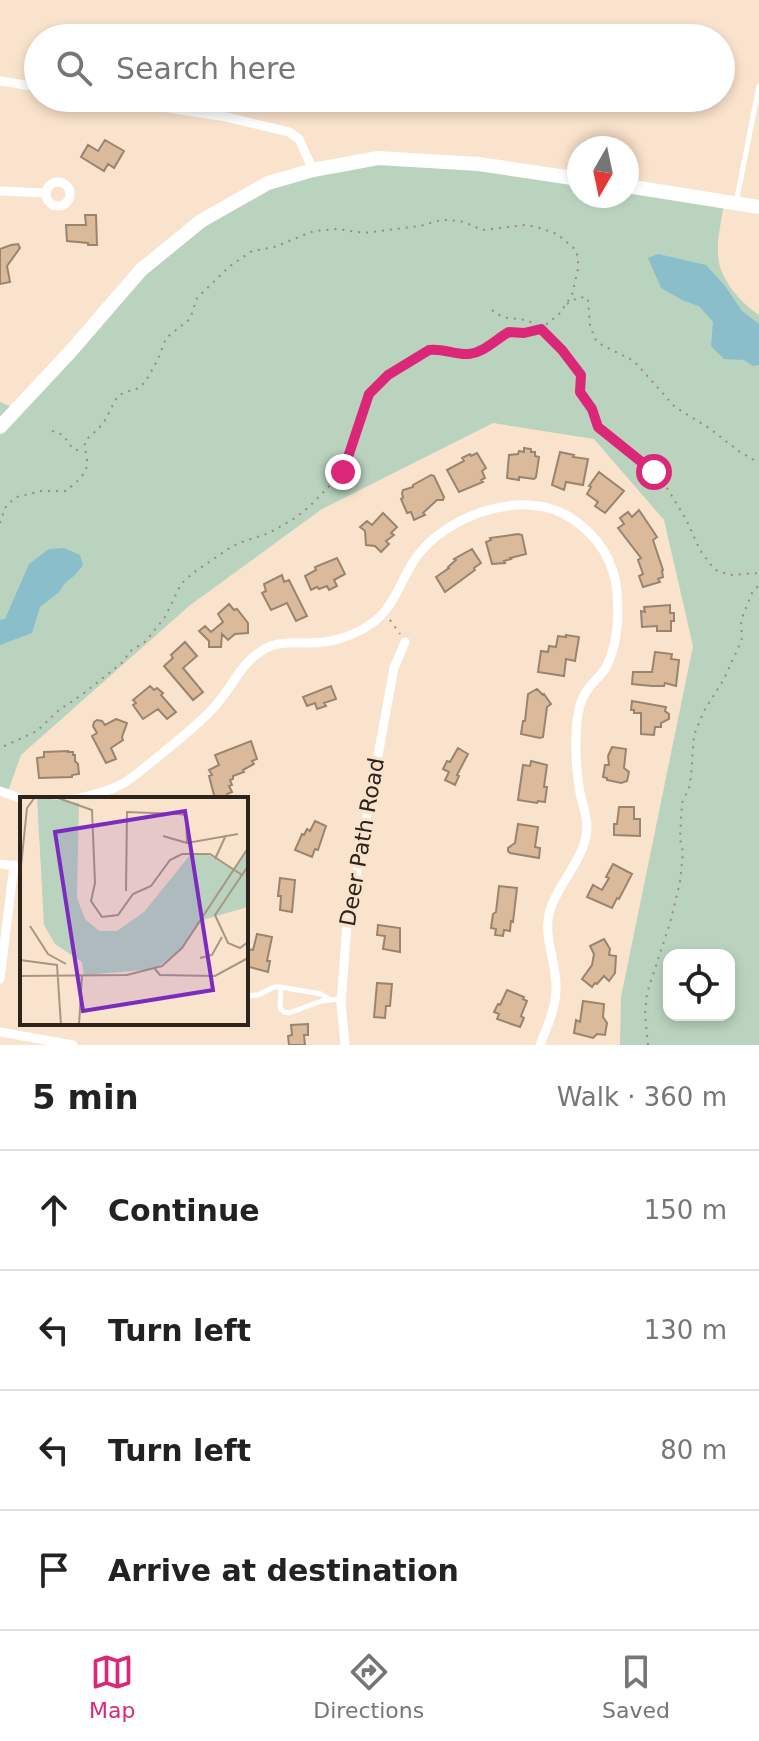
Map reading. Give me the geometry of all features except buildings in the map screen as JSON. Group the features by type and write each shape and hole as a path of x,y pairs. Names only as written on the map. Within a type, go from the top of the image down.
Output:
{"main road":[{"path":"0,430 141,270 201,221 268,183 364,160 402,159 479,164 567,177"},
{"path":"639,188 759,210"},
{"path":"690,196 759,210"}],"street":[{"path":"0,81 24,85"},
{"path":"194,112 289,132 299,139 313,170"},
{"path":"0,191 45,193"},
{"path":"82,797 127,782 217,704 236,674 261,651 287,642 338,639 372,624 385,611 421,552 447,530 475,514 515,504 566,514 594,537 613,566 618,621 605,669 586,691 577,720 579,788 587,824 586,839 580,856 559,889 549,916 548,931 557,988 553,1015 540,1045"},
{"name":"Deer Path Road","path":"345,1045 341,999 347,925 394,668 405,642"},
{"path":"0,791 20,798"},
{"path":"0,864 18,866 0,979"},
{"path":"0,1032 33,1042 73,1045"}],"lane":[{"path":"736,204 759,86"},
{"path":"281,987 280,1008 284,1012 295,1012 330,999 341,999"},
{"path":"248,996 281,987 321,994 330,999"}],"path":[{"path":"0,523 5,508 17,497 41,491 61,492 71,487 86,468 85,441 103,424 117,397 139,388 146,381 166,338 190,319 197,298 221,274 252,251 274,247 314,231 337,229 365,233 448,220 464,222 482,230 525,225 548,230 576,250 578,259 572,295 560,313 541,329 509,332 494,343 468,354 429,350 388,375 369,394 343,472 317,500 269,533 239,543 202,566 181,584 165,617 146,641 129,652 124,661 59,710 37,731 0,748"},
{"path":"566,305 577,298 586,297 595,339 634,361 675,407 759,463"},
{"path":"492,310 503,318 527,320 562,350 581,375 580,392 592,409 598,427 664,483 700,550 716,570 730,575 759,573"},
{"path":"52,431 63,435 73,449 84,451"},
{"path":"648,1045 645,1004 680,882 682,803 691,777 694,735 739,646 741,621 752,593 759,585"},
{"path":"385,611 405,642"}],"green space":[{"path":"364,160 567,178 567,208 639,208 639,188 724,203 719,262 726,280 738,296 759,315 759,1045 620,1045 621,997 693,646 664,520 594,439 493,423 322,509 189,606 21,755 7,794 0,791 0,402 17,409 141,270 268,183"}],"water":[{"path":"658,254 706,265 742,311 759,324 759,365 724,359 711,346 713,322 699,306 661,288 648,258"},
{"path":"64,548 80,555 83,565 59,592 40,607 32,633 0,645 0,620 5,619 29,564 49,549"}],"route":[{"path":"343,472 369,394 388,375 429,350 468,354 482,350 509,332 541,329 577,368 581,375 580,392 592,409 598,427 654,472"}]}
